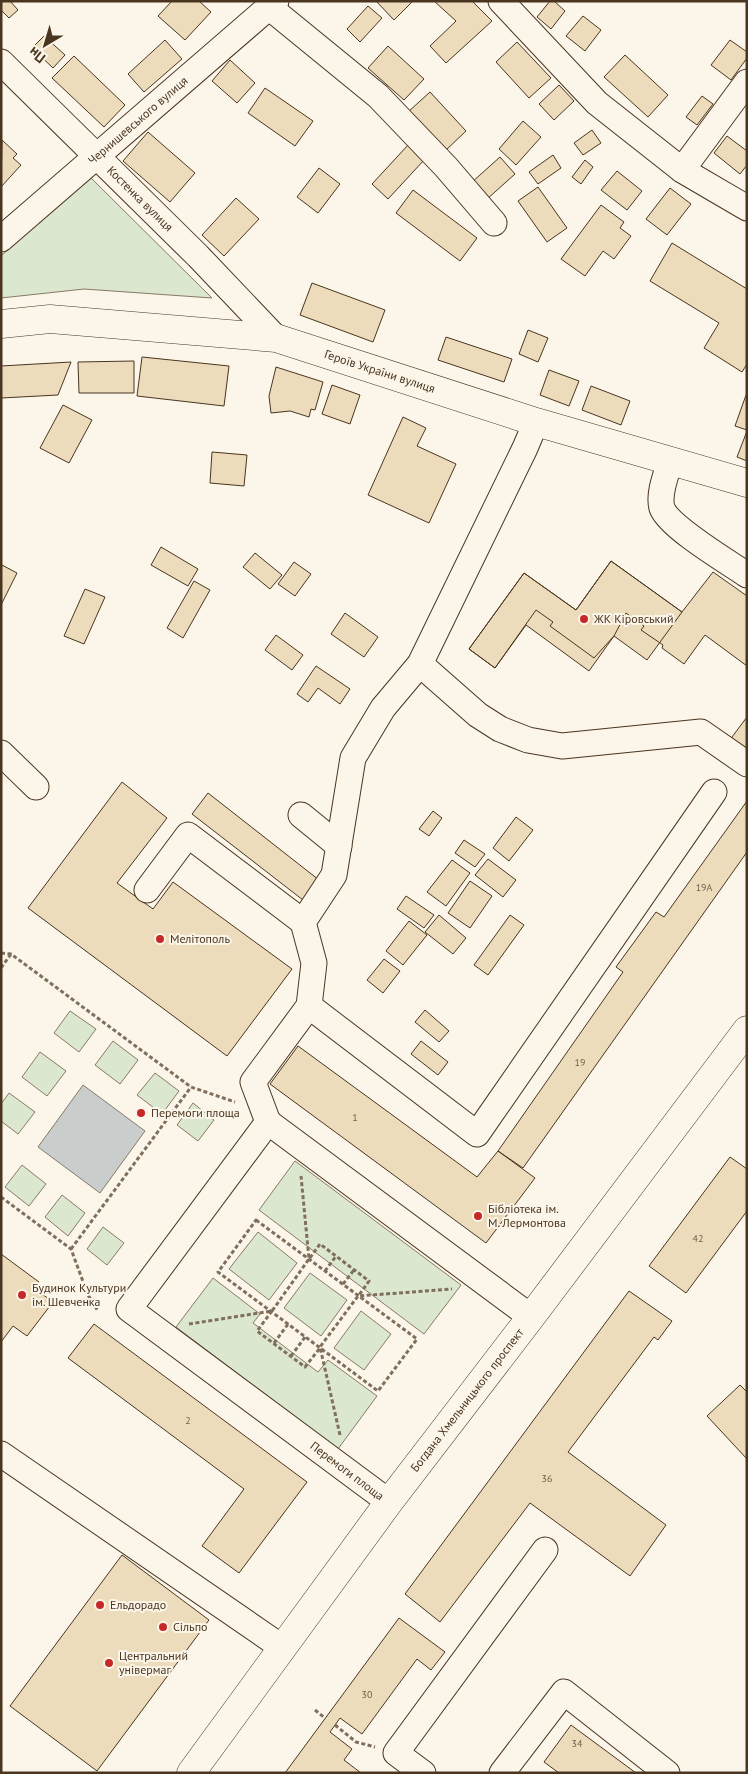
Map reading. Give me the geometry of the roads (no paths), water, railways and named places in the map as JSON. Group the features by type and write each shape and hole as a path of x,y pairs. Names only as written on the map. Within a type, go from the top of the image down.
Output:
{"main road":[{"name":"Героїв України вулиця","path":"1,324 50,319 276,338 536,422 747,483"},
{"name":"Богдана Хмельницького проспект","path":"191,1773 389,1502 747,1030"}],"street":[{"path":"501,1 596,103 682,170 747,208"},
{"path":"272,4 378,96 446,167 494,223"},
{"name":"Чернишевського вулиця","path":"1,239 97,158 272,4"},
{"name":"Костенка вулиця","path":"1,62 198,256 276,338"},
{"path":"682,170 747,82"},
{"path":"303,922 334,876 353,758 383,708 420,664 536,422"},
{"path":"670,462 662,493 662,508 672,523 747,575"},
{"path":"420,664 478,715 500,729 528,740 562,746 701,732 747,764"},
{"path":"1,753 36,787"},
{"path":"309,1006 477,1134 714,792"},
{"path":"301,815 339,846"},
{"path":"147,890 188,835 303,922 314,962 309,1006 253,1082 268,1122 531,1317"},
{"name":"Перемоги площа","path":"268,1122 129,1309 389,1502"},
{"path":"1,1454 283,1648"},
{"path":"423,1773 396,1753 545,1550"},
{"path":"515,1768 564,1692 667,1773"}],"place":[{"name":"ЖК Кіровський","path":"584,619"},
{"name":"Мелітополь","path":"160,939"},
{"name":"Перемоги площа","path":"141,1113"},
{"name":"Бібліотека ім. М. Лермонтова","path":"478,1216"},
{"name":"Будинок Культури ім. Шевченка","path":"22,1295"},
{"name":"Ельдорадо","path":"100,1605"},
{"name":"Сільпо","path":"163,1627"},
{"name":"Центральний універмаг","path":"109,1663"}]}
